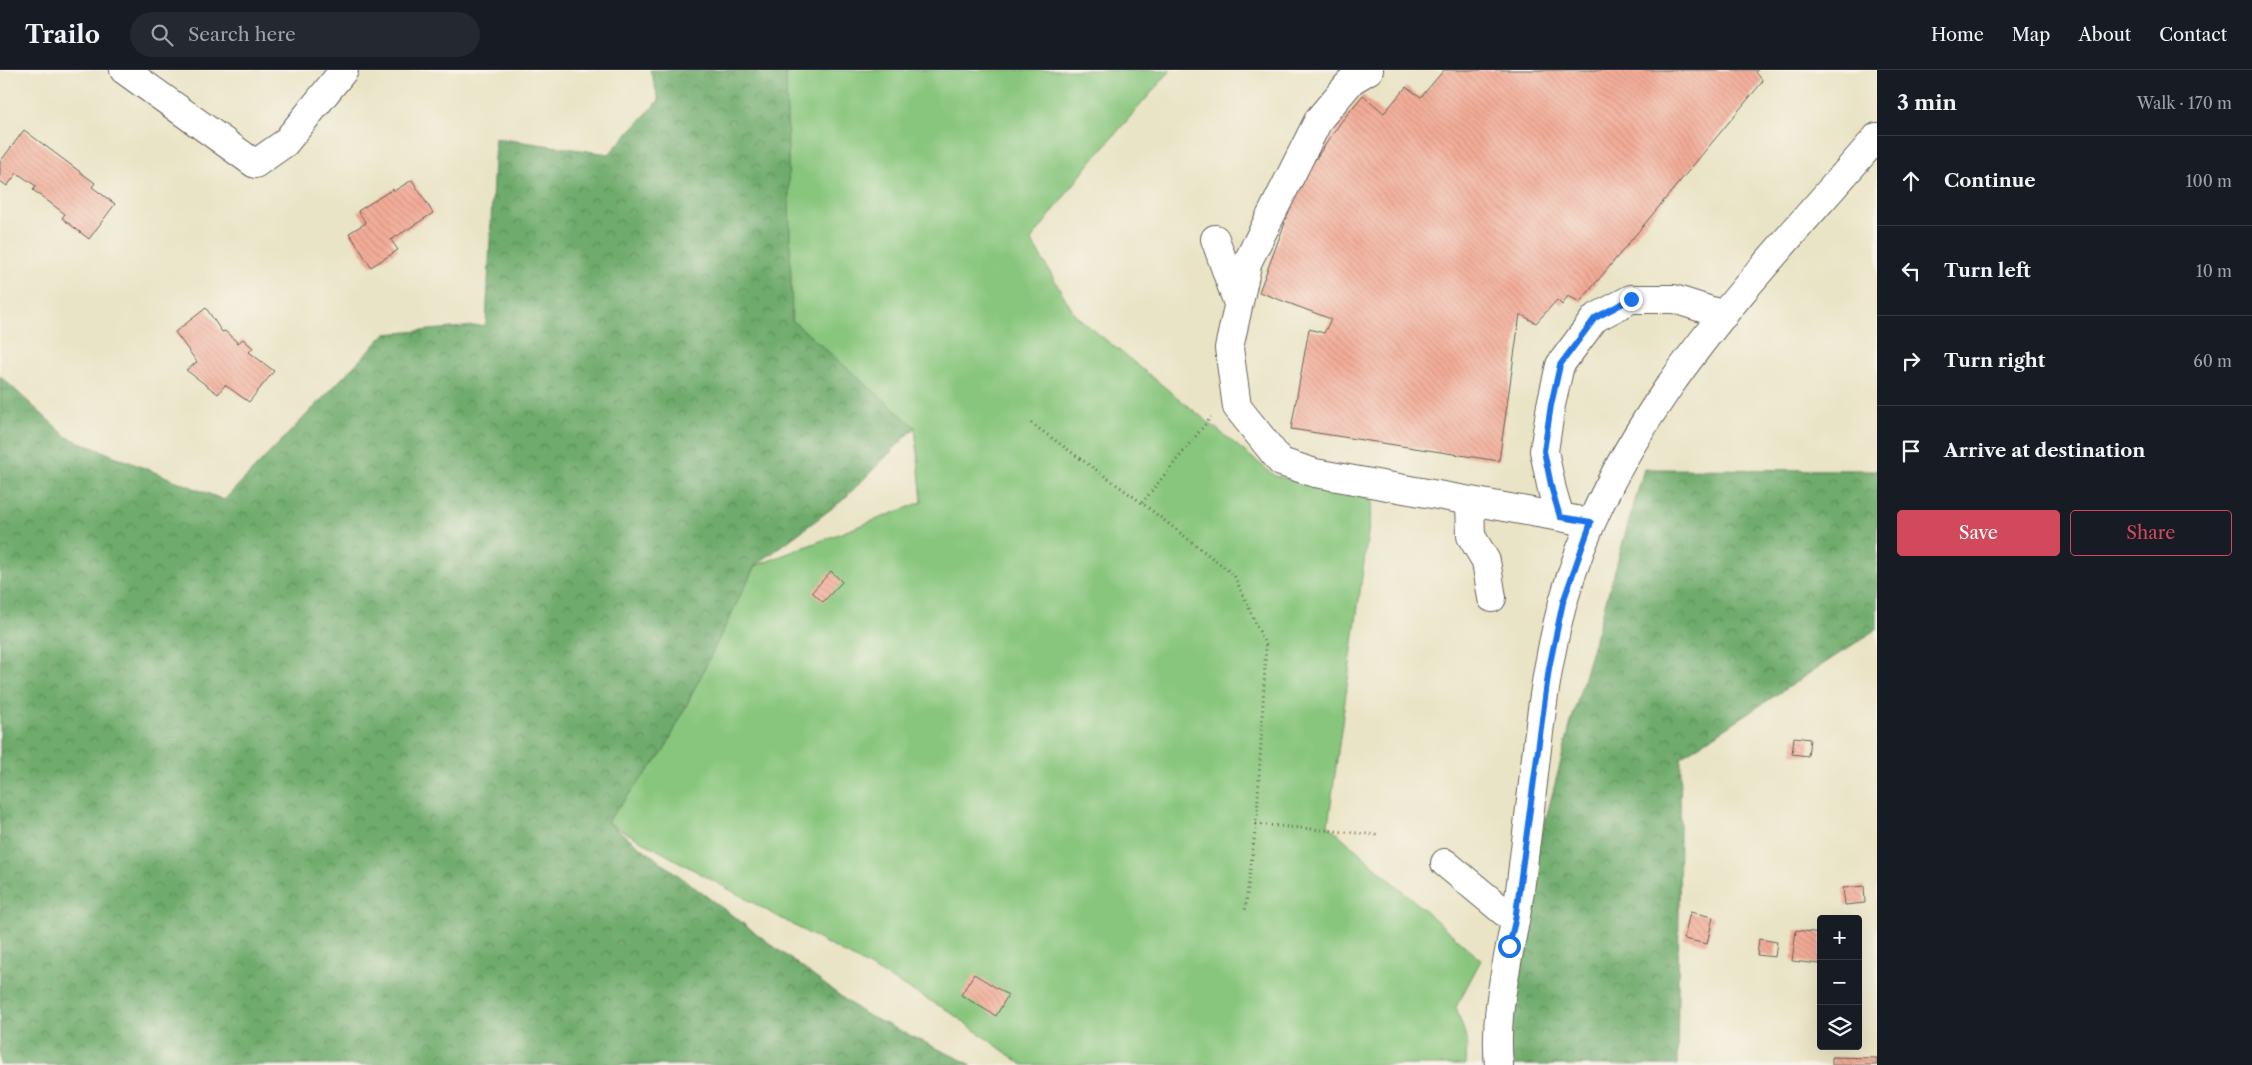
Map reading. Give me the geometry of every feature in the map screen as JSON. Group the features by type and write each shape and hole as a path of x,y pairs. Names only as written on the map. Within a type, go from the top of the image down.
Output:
{"street":[{"path":"124,70 255,164 285,143 344,70"},
{"path":"1369,70 1352,80 1319,119 1248,261 1237,301 1228,348 1237,407 1281,462 1315,473 1591,522"},
{"path":"1499,1065 1500,999 1515,921 1549,668 1563,602 1591,522 1606,489 1638,430 1684,364 1877,137"},
{"path":"1215,239 1237,301"},
{"path":"1560,517 1544,451 1551,405 1560,365 1595,318 1631,299 1674,299 1724,315"},
{"path":"1470,501 1471,536 1486,560 1492,598"},
{"path":"1445,863 1515,921"}],"path":[{"path":"1142,503 1210,418"},
{"path":"1031,423 1142,503 1234,575 1266,646 1256,824 1245,911"},
{"path":"1256,824 1378,835"}],"green space":[{"path":"650,70 786,70 792,320 916,427 843,500 755,566 664,751 607,822 863,1013 972,1065 0,1065 0,376 67,437 224,500 385,334 486,325 495,138 609,154 659,100"},
{"path":"786,70 1171,70 1090,163 1031,240 1075,315 1275,476 1373,497 1328,825 1481,960 1456,1007 1467,1040 1466,1065 1023,1065 947,1010 607,822 664,751 755,566 922,502 915,427 792,320"},
{"path":"1644,469 1877,470 1877,629 1681,757 1677,1065 1482,1065 1570,726"}],"building":[{"path":"1444,70 1758,70 1756,72 1763,81 1580,302 1568,296 1562,305 1557,300 1536,323 1520,314 1499,461 1291,429 1309,329 1324,333 1331,319 1259,292 1285,223 1279,221 1310,167 1341,122 1363,95 1384,113 1406,87 1421,97"},
{"path":"24,130 95,183 92,187 115,204 89,239 62,218 65,214 33,190 36,186 17,173 7,186 0,181 0,162"},
{"path":"412,180 433,213 391,240 398,250 371,267 349,233 366,223 358,211 393,189 394,191"},
{"path":"206,308 222,332 225,331 238,343 243,339 253,348 249,352 274,371 249,402 225,385 218,394 186,370 197,362 175,332"},
{"path":"831,571 842,582 823,602 812,592"},
{"path":"1794,737 1810,739 1808,756 1792,754"},
{"path":"1864,886 1865,903 1845,905 1843,888"},
{"path":"1690,912 1713,917 1707,944 1684,939"},
{"path":"1796,930 1817,933 1817,964 1792,961"},
{"path":"1759,939 1777,942 1775,957 1757,955"},
{"path":"974,974 1008,995 996,1016 961,995"},
{"path":"1832,1057 1877,1058 1877,1065 1832,1065"}],"route":[{"path":"1509,946 1515,921 1549,668 1563,602 1591,522 1560,517 1544,451 1551,405 1560,365 1595,318 1631,299"}]}
